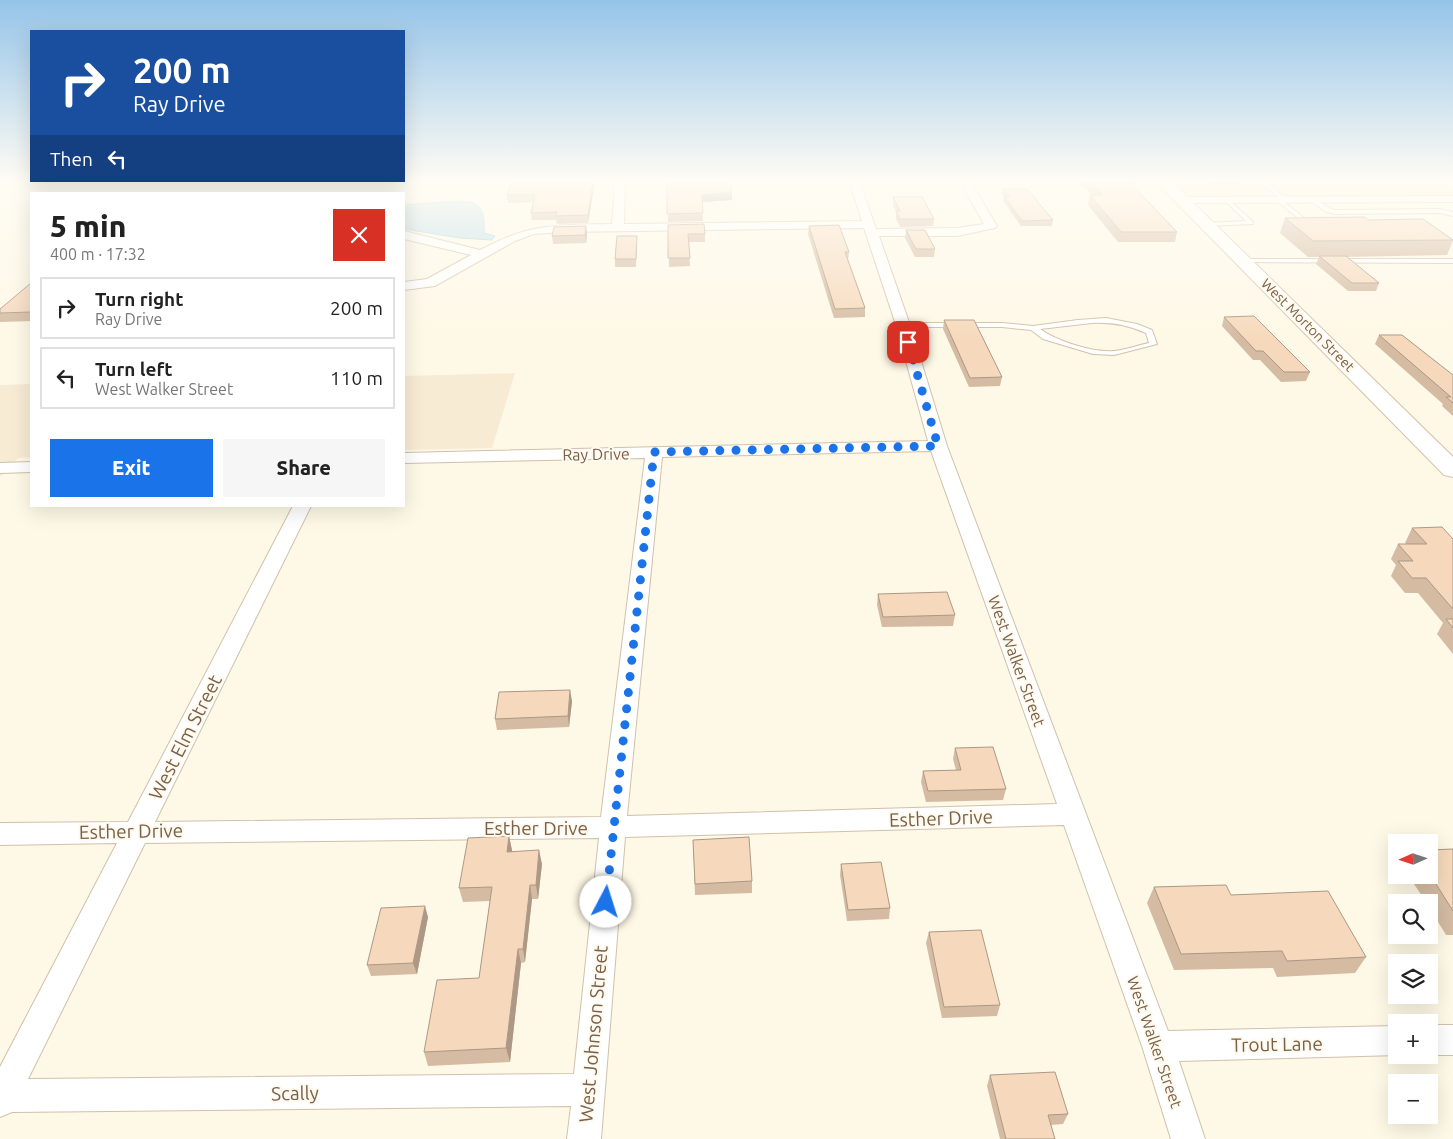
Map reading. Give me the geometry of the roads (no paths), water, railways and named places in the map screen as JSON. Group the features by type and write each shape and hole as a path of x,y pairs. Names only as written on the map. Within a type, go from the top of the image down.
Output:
{"main road":[{"name":"West Morton Street","path":"1215,234 1453,470"}],"street":[{"path":"405,286 430,283 511,238 523,234"},
{"name":"West Walker Street","path":"871,234 903,325 938,446 1158,1046 1188,1139"},
{"path":"405,235 482,254"},
{"name":"Ray Drive","path":"405,458 938,446"},
{"name":"West Johnson Street","path":"584,1139 613,827 654,452"},
{"path":"0,468 30,467"},
{"name":"West Elm Street","path":"1,1098 301,507"},
{"name":"Esther Drive","path":"0,834 613,827 1073,814"},
{"path":"1438,1040 1453,1040"},
{"name":"Trout Lane","path":"1158,1046 1388,1041"},
{"name":"Scally","path":"1,1098 588,1090"}],"lane":[{"path":"1241,260 1453,260"},
{"path":"903,325 1002,325 1033,328 1095,320 1118,320 1133,323 1149,332 1153,344 1114,352 1093,352 1046,337 1033,328"}],"water":[{"path":"436,234 488,234 495,236 492,240"}]}
